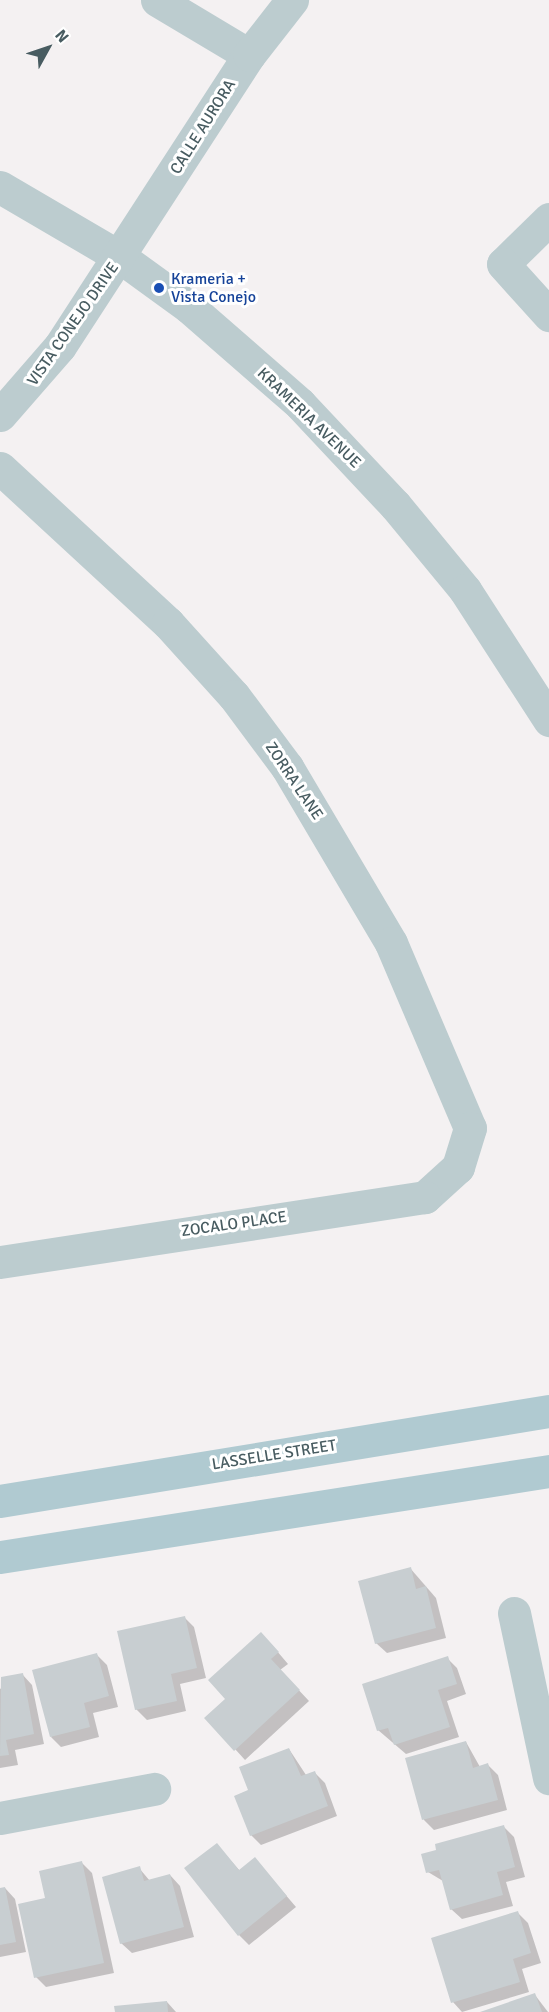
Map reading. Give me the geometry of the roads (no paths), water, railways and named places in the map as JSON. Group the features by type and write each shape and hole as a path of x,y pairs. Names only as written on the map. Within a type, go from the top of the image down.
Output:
{"main road":[{"name":"LASSELLE STREET","path":"0,1501 549,1411"},
{"path":"0,1557 549,1471"}],"street":[{"path":"157,0 249,55"},
{"name":"CALLE AURORA","path":"120,257 249,55 292,0"},
{"name":"KRAMERIA AVENUE","path":"0,188 120,257 189,307 300,404 395,506 465,591 549,720"},
{"path":"549,219 503,264 549,315"},
{"name":"VISTA CONEJO DRIVE","path":"0,415 60,346 120,257"},
{"name":"ZORRA LANE","path":"0,468 168,623 234,696 287,767 345,860 400,965 470,1128 458,1167"},
{"name":"ZOCALO PLACE","path":"0,1262 425,1197 458,1167"},
{"path":"514,1613 549,1778"},
{"path":"0,1818 154,1789"}],"place":[{"name":"Krameria + Vista Conejo","path":"159,288"}]}
